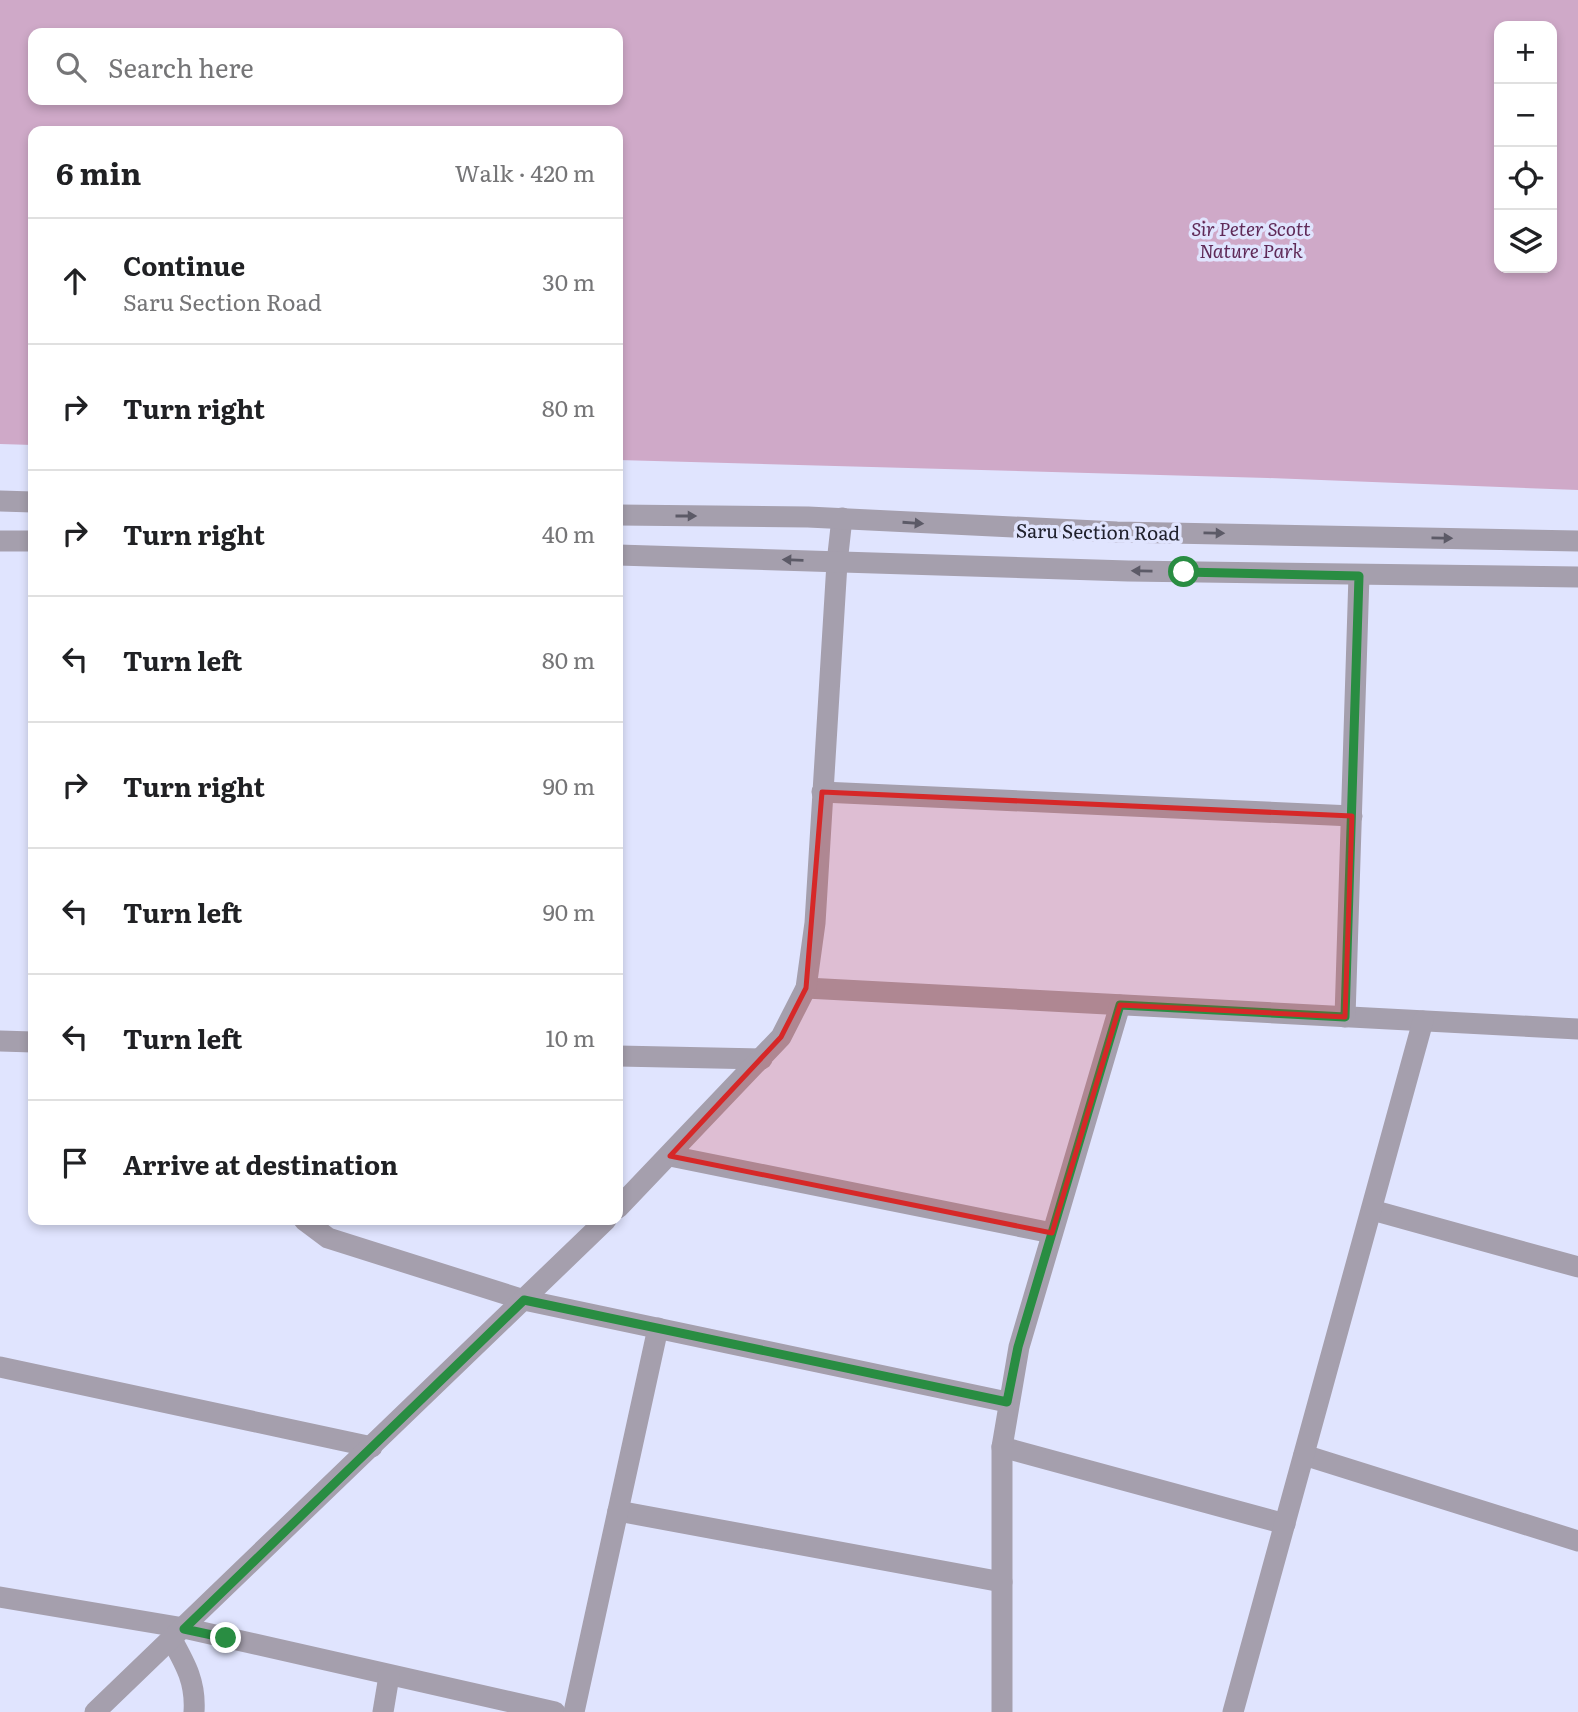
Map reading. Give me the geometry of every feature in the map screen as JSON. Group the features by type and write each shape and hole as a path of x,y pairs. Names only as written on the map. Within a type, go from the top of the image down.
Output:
{"street":[{"path":"0,501 28,502"},
{"name":"Saru Section Road","path":"623,515 842,518 1024,530 1578,541"},
{"path":"623,1203 781,1037 806,988 815,923 842,518"},
{"path":"0,541 28,541"},
{"name":"Saru Section Road","path":"623,555 1359,576 1578,577"},
{"path":"1345,1017 1359,576"},
{"path":"822,792 1352,816"},
{"path":"806,988 1578,1029"},
{"path":"1002,1712 1002,1447 1007,1402 1018,1347 1120,1005"},
{"path":"1234,1712 1423,1021"},
{"path":"0,1041 28,1042"},
{"path":"623,1056 762,1059"},
{"path":"670,1156 1052,1233"},
{"path":"1371,1210 1578,1267"},
{"path":"311,1225 328,1238 524,1300 1007,1402"},
{"path":"94,1712 601,1225"},
{"path":"574,1712 658,1328"},
{"path":"0,1367 372,1447"},
{"path":"1002,1447 1285,1524"},
{"path":"1304,1455 1578,1541"},
{"path":"618,1511 1002,1582"},
{"path":"0,1597 555,1712"},
{"path":"178,1634 195,1693 194,1712"},
{"path":"383,1712 389,1676"}],"highlighted area":[{"path":"822,792 1352,816 1345,1017 1120,1005 1052,1233 670,1156 781,1037 806,988"}],"green space":[{"name":"Sir Peter Scott Nature Park","path":"0,0 1578,0 1578,490 1268,478 623,460 623,126 28,126 28,445 0,444"}],"route":[{"path":"226,1638 184,1629 524,1300 1007,1402 1018,1347 1120,1005 1345,1017 1359,576 1184,572"}]}
